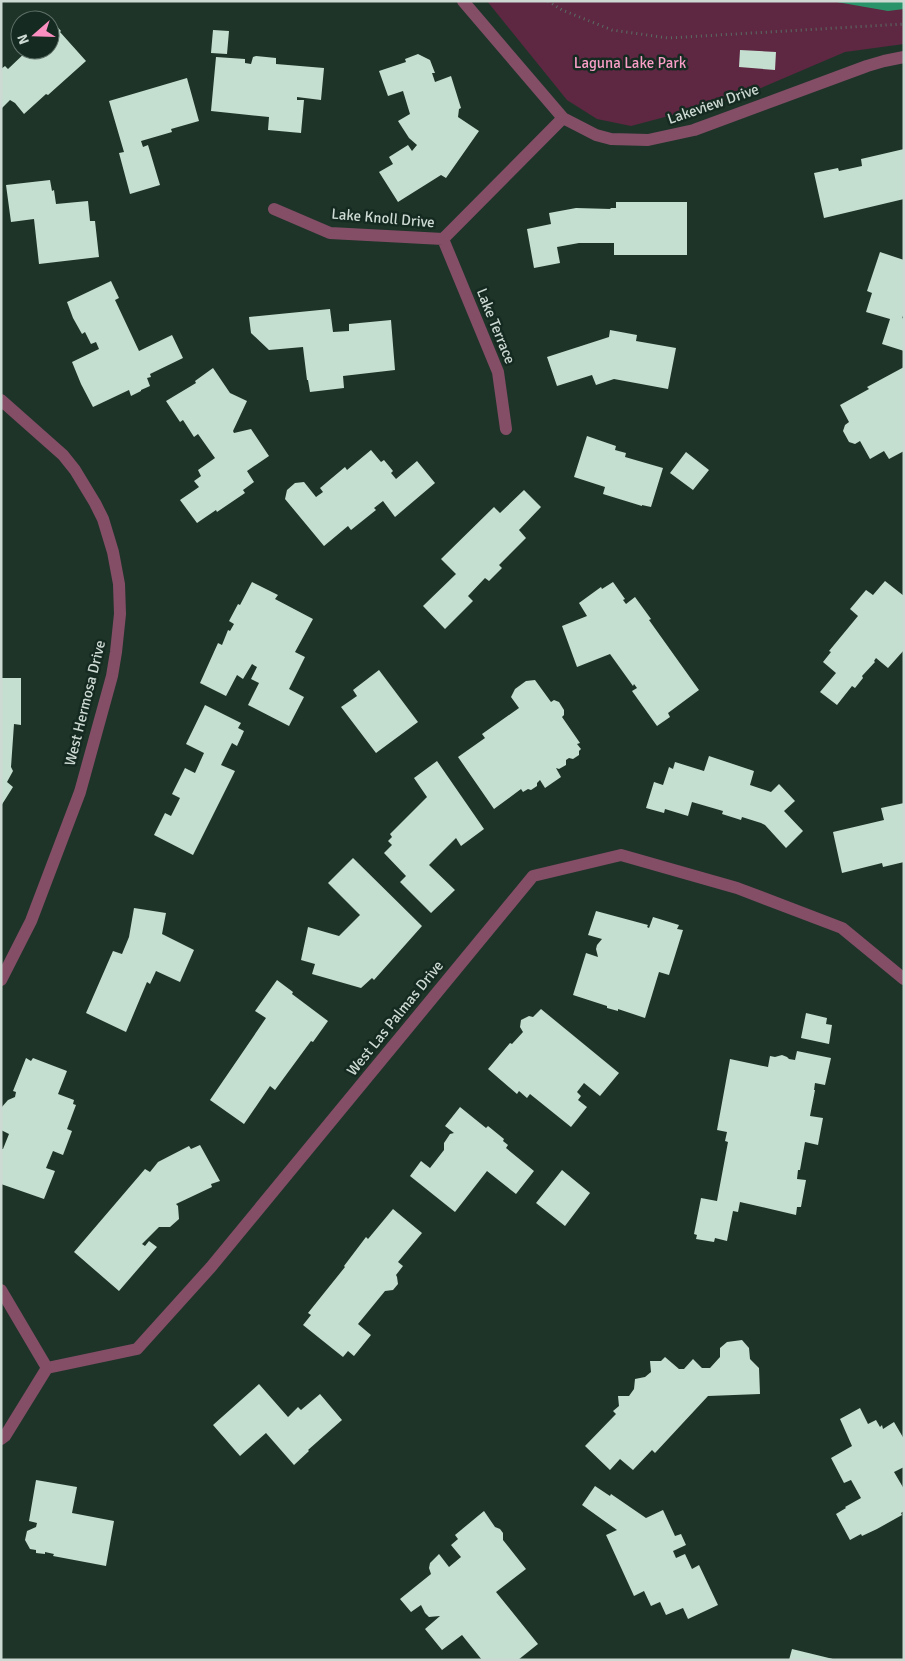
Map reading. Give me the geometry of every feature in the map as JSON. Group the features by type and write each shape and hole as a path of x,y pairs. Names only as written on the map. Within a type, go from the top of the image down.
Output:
{"street":[{"name":"Lakeview Drive","path":"463,1 563,118 596,135 625,140 648,140 694,130 868,66 904,57"},
{"name":"Lake Knoll Drive","path":"274,209 330,233 443,239 563,118"},
{"name":"Lake Terrace","path":"443,239 498,372 506,429"},
{"name":"West Hermosa Drive","path":"1,400 63,455 75,470 95,503 109,536 115,560 120,614 112,676 80,792 31,921 1,980"},
{"name":"West Las Palmas Drive","path":"47,1368 137,1349 211,1267 532,876 621,855 737,888 842,928 904,979"},
{"path":"1,1290 47,1368 5,1436 1,1439"}],"path":[{"path":"548,1 562,10 612,30 668,38 904,24"}],"green space":[{"name":"Laguna Lake Park","path":"487,1 904,1 904,44 845,52 740,97 631,126 597,119 567,100"}],"shaded area":[{"path":"831,1 904,1 904,9 888,11"}],"building":[{"path":"213,30 229,31 227,54 211,53"},
{"path":"60,32 86,61 24,114 10,100 1,109 1,69 5,66 8,69 17,60 60,60"},
{"path":"740,50 776,52 775,70 739,67"},
{"path":"418,54 430,60 435,73 432,73 435,82 451,76 461,108 459,109 458,117 479,131 446,178 441,175 398,202 379,172 393,164 389,157 408,145 412,151 417,145 409,138 398,121 410,114 403,91 388,96 379,71 406,62 405,59"},
{"path":"216,57 245,59 245,63 251,64 253,57 276,58 276,64 324,68 321,100 297,97 297,100 304,100 301,133 268,130 269,117 211,111"},
{"path":"187,78 199,121 171,129 172,132 141,141 143,147 148,145 160,185 130,194 119,153 124,152 109,101"},
{"path":"904,149 904,199 824,218 814,173 838,168 839,171 862,166 861,159"},
{"path":"50,180 56,204 88,201 90,221 95,221 99,257 39,264 34,219 11,222 6,185"},
{"path":"616,202 687,202 687,255 614,255 614,243 579,243 557,247 560,263 534,268 527,229 551,224 549,213 576,208 611,209 616,208"},
{"path":"880,252 904,260 904,313 902,318 904,319 904,351 882,344 890,319 866,312 872,293 867,291"},
{"path":"111,281 119,298 115,300 139,351 172,335 183,358 150,374 151,377 147,378 150,386 141,391 131,396 129,390 93,407 72,362 99,349 96,342 91,344 85,332 82,334 67,302"},
{"path":"330,309 333,332 349,331 349,324 391,320 395,370 343,376 344,388 310,392 303,347 269,350 251,333 249,317"},
{"path":"610,330 637,335 636,341 676,348 668,389 614,379 596,385 592,375 557,386 547,357 609,337"},
{"path":"904,367 904,451 889,459 884,451 870,459 860,441 855,444 849,442 843,431 845,425 849,422 840,405 869,389 867,387"},
{"path":"213,368 230,393 247,401 233,431 234,433 251,429 269,456 247,471 254,482 243,490 245,493 197,523 180,500 199,487 194,481 201,476 198,470 215,458 198,434 194,437 183,420 180,422 166,401 196,383 195,381"},
{"path":"587,436 616,446 615,450 626,453 625,457 663,468 651,507 603,494 605,487 574,477"},
{"path":"371,450 381,462 384,460 393,471 391,473 396,479 417,461 435,483 395,517 383,501 374,508 376,510 351,530 348,526 324,546 285,499 287,490 295,483 304,482 316,497 323,492 320,488 345,467 347,470"},
{"path":"686,452 709,470 693,490 670,473"},
{"path":"524,490 541,507 519,530 526,538 499,565 502,568 489,581 485,578 468,596 473,601 445,629 423,606 456,574 441,559 494,507 500,513"},
{"path":"885,581 904,596 904,650 888,668 876,658 855,688 852,686 837,705 820,692 836,673 823,662 831,652 829,651 858,616 850,609 866,590 873,595"},
{"path":"252,582 278,595 275,599 313,619 295,652 305,657 289,689 304,697 289,726 248,705 259,683 251,679 257,667 252,664 243,679 237,675 226,696 200,683 218,643 222,645 228,630 230,631 234,624 229,621"},
{"path":"613,582 625,599 623,600 626,604 635,597 651,619 649,620 699,690 668,713 670,717 657,726 632,691 637,688 634,684 633,686 610,654 577,667 562,626 587,616 579,603 601,587 602,589"},
{"path":"379,670 418,722 376,753 341,707 357,696 353,690"},
{"path":"1,678 21,678 21,725 14,724 11,767 13,771 7,782 13,787 1,806"},
{"path":"535,680 551,702 554,700 559,702 564,710 562,717 580,743 577,744 581,749 579,755 573,759 569,758 566,760 566,765 559,769 556,768 561,777 545,788 540,780 537,786 531,790 528,789 523,792 521,789 494,809 458,757 485,738 482,734 519,708 511,697 515,689 526,681"},
{"path":"205,705 241,723 238,728 244,731 237,746 232,743 221,765 235,771 193,855 154,835 165,813 171,816 180,798 172,794 185,768 195,773 204,753 186,744"},
{"path":"709,756 754,771 750,785 771,792 779,784 795,801 784,811 803,831 786,848 761,823 742,817 741,820 722,814 723,811 692,802 688,816 665,809 664,813 646,808 654,782 663,785 669,767 673,769 675,762 704,771"},
{"path":"437,761 484,829 461,846 456,838 429,865 455,890 431,913 400,882 406,876 384,853 392,845 388,841 392,837 390,834 427,797 414,778"},
{"path":"904,803 904,862 883,867 882,863 842,873 833,832 884,820 881,808"},
{"path":"353,858 422,926 374,980 372,978 361,988 312,974 315,964 301,960 308,927 339,936 360,915 328,883"},
{"path":"134,908 166,913 162,934 194,950 180,982 156,971 150,984 147,982 126,1032 86,1013 113,951 122,954 129,937"},
{"path":"596,911 648,925 647,927 649,928 653,917 679,925 677,929 683,930 669,975 659,972 645,1018 618,1009 618,1011 607,1008 607,1006 573,995 586,953 598,957 596,949 602,939 588,935"},
{"path":"277,980 293,992 292,994 328,1021 275,1090 270,1086 244,1124 210,1100 266,1018 255,1011"},
{"path":"541,1009 619,1073 600,1096 584,1083 577,1092 581,1096 578,1100 587,1107 571,1127 530,1094 527,1098 519,1091 517,1094 488,1069 510,1043 512,1044 523,1032 520,1027 521,1020 529,1016 533,1017"},
{"path":"806,1013 827,1018 826,1024 832,1025 829,1044 801,1038"},
{"path":"797,1051 831,1058 825,1085 815,1083 810,1116 823,1118 818,1145 805,1142 800,1170 798,1170 797,1179 806,1180 801,1207 797,1207 796,1215 740,1202 738,1212 733,1211 727,1241 715,1238 714,1242 696,1239 697,1235 694,1234 701,1198 717,1201 728,1142 725,1141 727,1132 717,1130 730,1059 768,1067 770,1056 782,1055 795,1060"},
{"path":"26,1058 31,1061 33,1058 67,1071 58,1094 74,1100 73,1104 76,1105 67,1129 72,1131 63,1155 53,1151 46,1168 55,1171 44,1199 1,1184 1,1149 3,1149 9,1134 1,1130 1,1108 8,1100 15,1097 16,1092 13,1091"},
{"path":"460,1107 486,1128 488,1126 504,1139 503,1141 508,1145 506,1148 534,1171 516,1194 487,1171 455,1212 410,1176 421,1161 430,1168 444,1150 444,1143 450,1134 454,1133 445,1126"},
{"path":"200,1145 220,1181 211,1184 212,1187 176,1204 178,1206 179,1219 170,1227 159,1227 142,1244 145,1246 149,1241 157,1247 119,1291 74,1252 145,1169 150,1172 158,1162 189,1146 191,1149"},
{"path":"562,1170 590,1193 565,1226 536,1203"},
{"path":"393,1209 422,1233 398,1262 403,1266 396,1275 398,1284 393,1290 385,1291 358,1324 371,1335 354,1356 348,1351 343,1357 303,1325 311,1315 308,1313 345,1267 366,1237 368,1239"},
{"path":"742,1340 749,1348 750,1359 759,1368 760,1394 708,1396 655,1453 652,1450 633,1470 620,1459 610,1470 585,1446 616,1414 613,1411 619,1406 618,1396 629,1396 634,1389 635,1379 645,1377 651,1372 650,1361 661,1361 665,1357 679,1369 684,1369 693,1359 702,1368 710,1368 720,1357 720,1348 727,1342"},
{"path":"259,1384 288,1417 298,1407 301,1410 320,1394 342,1420 294,1465 266,1433 240,1456 213,1425"},
{"path":"860,1408 868,1424 876,1420 880,1427 882,1425 883,1429 894,1422 904,1439 904,1467 894,1472 904,1489 904,1511 901,1513 902,1515 877,1529 850,1540 836,1514 861,1498 851,1480 844,1483 831,1458 852,1446 840,1419"},
{"path":"36,1480 77,1487 72,1513 114,1521 106,1566 53,1556 54,1554 45,1552 45,1554 36,1553 36,1550 30,1549 25,1540 27,1531 36,1527 37,1523 29,1521"},
{"path":"595,1486 610,1496 611,1494 646,1518 663,1510 675,1536 681,1534 686,1545 673,1551 676,1558 685,1554 692,1569 699,1565 718,1605 688,1619 683,1608 666,1615 660,1602 651,1606 644,1591 634,1596 606,1535 617,1530 582,1505"},
{"path":"484,1511 495,1527 503,1533 503,1540 526,1569 496,1592 538,1644 518,1660 482,1660 462,1635 442,1650 425,1629 440,1616 429,1617 421,1605 411,1612 400,1599 431,1574 430,1563 439,1554 449,1567 461,1557 451,1545 458,1539 455,1535"},
{"path":"792,1649 833,1659 833,1660 789,1660"}]}
